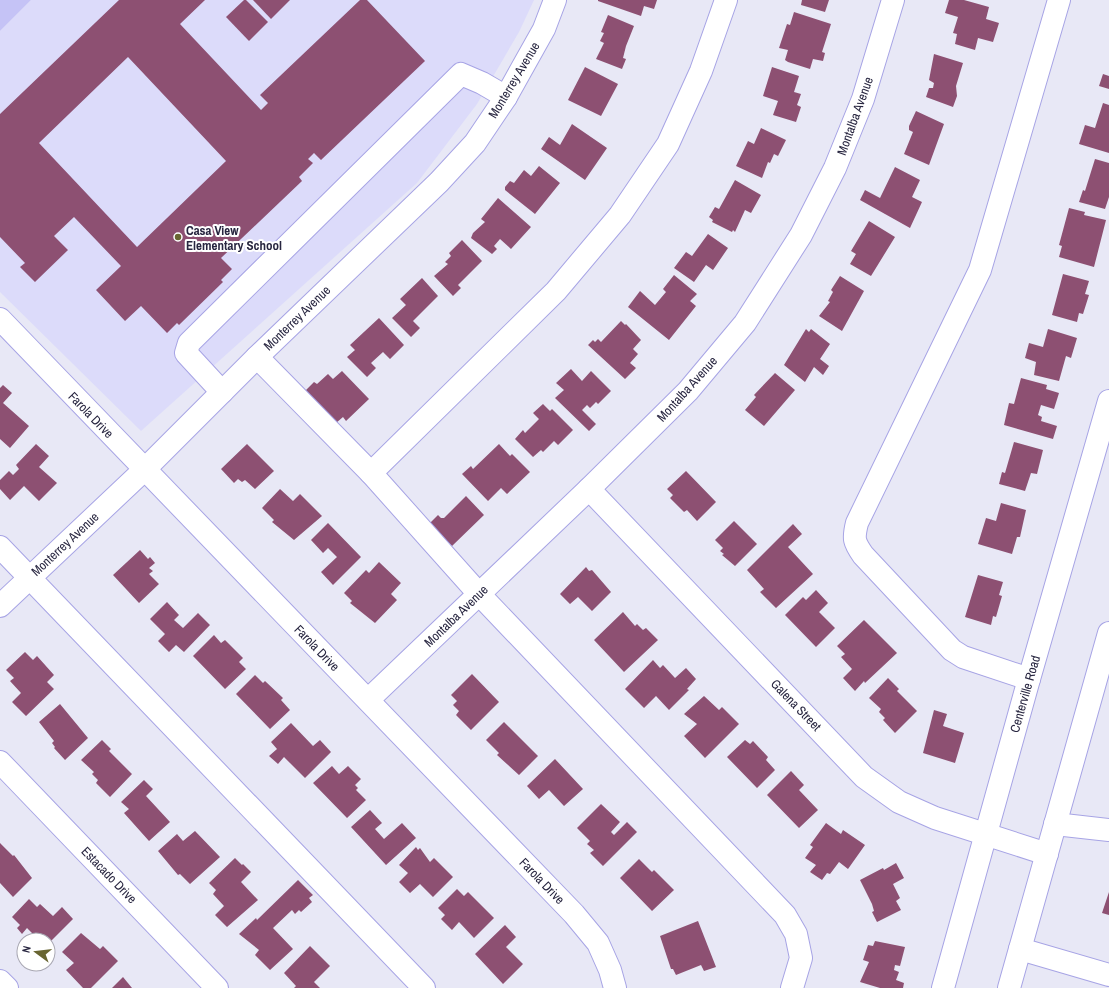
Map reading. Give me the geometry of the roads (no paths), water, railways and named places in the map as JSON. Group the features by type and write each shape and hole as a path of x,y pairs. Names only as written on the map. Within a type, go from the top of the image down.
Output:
{"street":[{"name":"Monterrey Avenue","path":"0,606 144,470 257,357 439,182 475,143 506,97 544,29 555,0"},
{"path":"372,473 556,291 620,215 668,144 701,71 726,0"},
{"name":"Montalba Avenue","path":"368,700 589,489 688,391 745,323 801,235 835,168 864,99 893,0"},
{"path":"1029,679 963,657 952,650 864,555 855,544 854,535 857,523 980,270 1059,0"},
{"path":"222,392 186,354 189,343 460,74 482,83 506,97"},
{"name":"Farola Drive","path":"0,319 144,470 574,914 598,943 610,970 615,988"},
{"path":"257,357 372,473 479,594 785,915 796,934 801,958 792,988"},
{"name":"Centerville Road","path":"943,988 1029,679 1109,401"},
{"name":"Galena Street","path":"589,489 864,777 899,802 935,818 1047,854"},
{"path":"0,547 424,988"},
{"path":"1009,988 1109,633"},
{"name":"Estacado Drive","path":"0,762 218,988"},
{"path":"1055,824 1109,830"},
{"path":"1020,949 1109,976"},
{"path":"0,981 7,988"}],"place":[{"name":"Casa View Elementary School","path":"178,237"}]}
